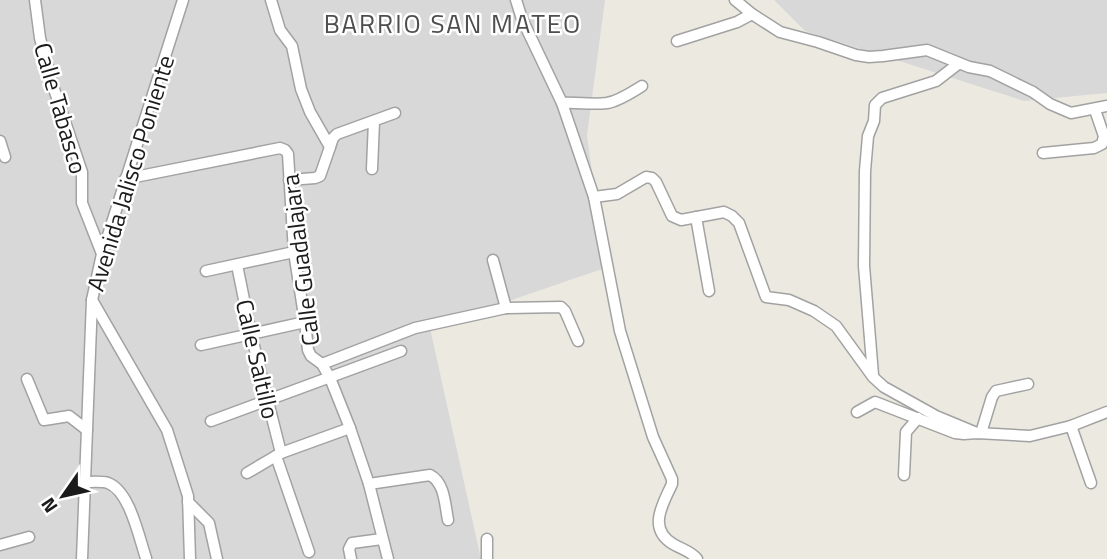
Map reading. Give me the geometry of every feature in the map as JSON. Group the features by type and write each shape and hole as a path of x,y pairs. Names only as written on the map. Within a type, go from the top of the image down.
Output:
{"street":[{"name":"Calle Tabasco","path":"35,0 40,38 52,83 82,172 82,204 102,254"},
{"name":"Avenida Jalisco Poniente","path":"82,559 92,300 102,254 183,0"},
{"path":"271,0 281,30 292,46 301,89 310,112 330,147"},
{"path":"516,0 522,19 562,103 594,197 620,331 653,437 672,479 673,484 657,517 660,530 669,542 693,554 697,559"},
{"path":"735,0 780,32 856,55 869,57 927,50 958,64 990,71 1070,113 1107,106"},
{"path":"677,41 737,22 752,14"},
{"path":"873,377 864,265 865,171 868,136 874,121 875,105 882,98 936,81 958,64"},
{"path":"562,103 607,103 642,86"},
{"path":"1043,153 1094,148 1102,144 1104,136 1095,110"},
{"path":"289,180 320,176 337,134 395,113"},
{"path":"372,169 374,121"},
{"path":"0,141 5,156"},
{"name":"Calle Guadalajara","path":"125,179 280,148 288,154 294,252 308,350 311,356 322,364 330,378 350,428 369,484 388,559"},
{"path":"594,197 617,194 646,177 656,182 672,216 681,220 723,212 733,216 739,223 768,298 789,300 814,311 836,326 873,377 884,387 936,416 979,433"},
{"path":"695,218 709,291"},
{"path":"206,271 294,252"},
{"path":"493,260 506,309"},
{"name":"Calle Saltillo","path":"237,265 278,455"},
{"path":"92,300 167,430 188,496 190,559"},
{"path":"322,364 415,328 506,309 561,307 578,341"},
{"path":"201,345 305,322"},
{"path":"211,421 401,351"},
{"path":"27,379 44,421 69,416 87,430"},
{"path":"979,433 996,391 1028,384"},
{"path":"857,412 875,402 955,433 1030,436 1107,412"},
{"path":"904,475 906,432 918,418"},
{"path":"1071,425 1091,483"},
{"name":"Calle Saltillo","path":"247,473 278,455 350,428"},
{"path":"278,455 309,552"},
{"path":"369,484 430,475 437,479 440,485 448,520"},
{"path":"85,482 108,483 119,491 128,503 146,558"},
{"path":"188,502 209,523 216,559"},
{"path":"0,545 29,537"},
{"path":"351,559 349,549 352,543 382,539"},
{"path":"487,540 487,559"}],"shaded area":[{"path":"0,0 605,0 587,135 605,268 430,328 481,559 0,559"},
{"path":"774,0 1107,0 1107,93 1024,101 805,31"}],"district":[{"name":"BARRIO SAN MATEO","path":"453,23"}]}
